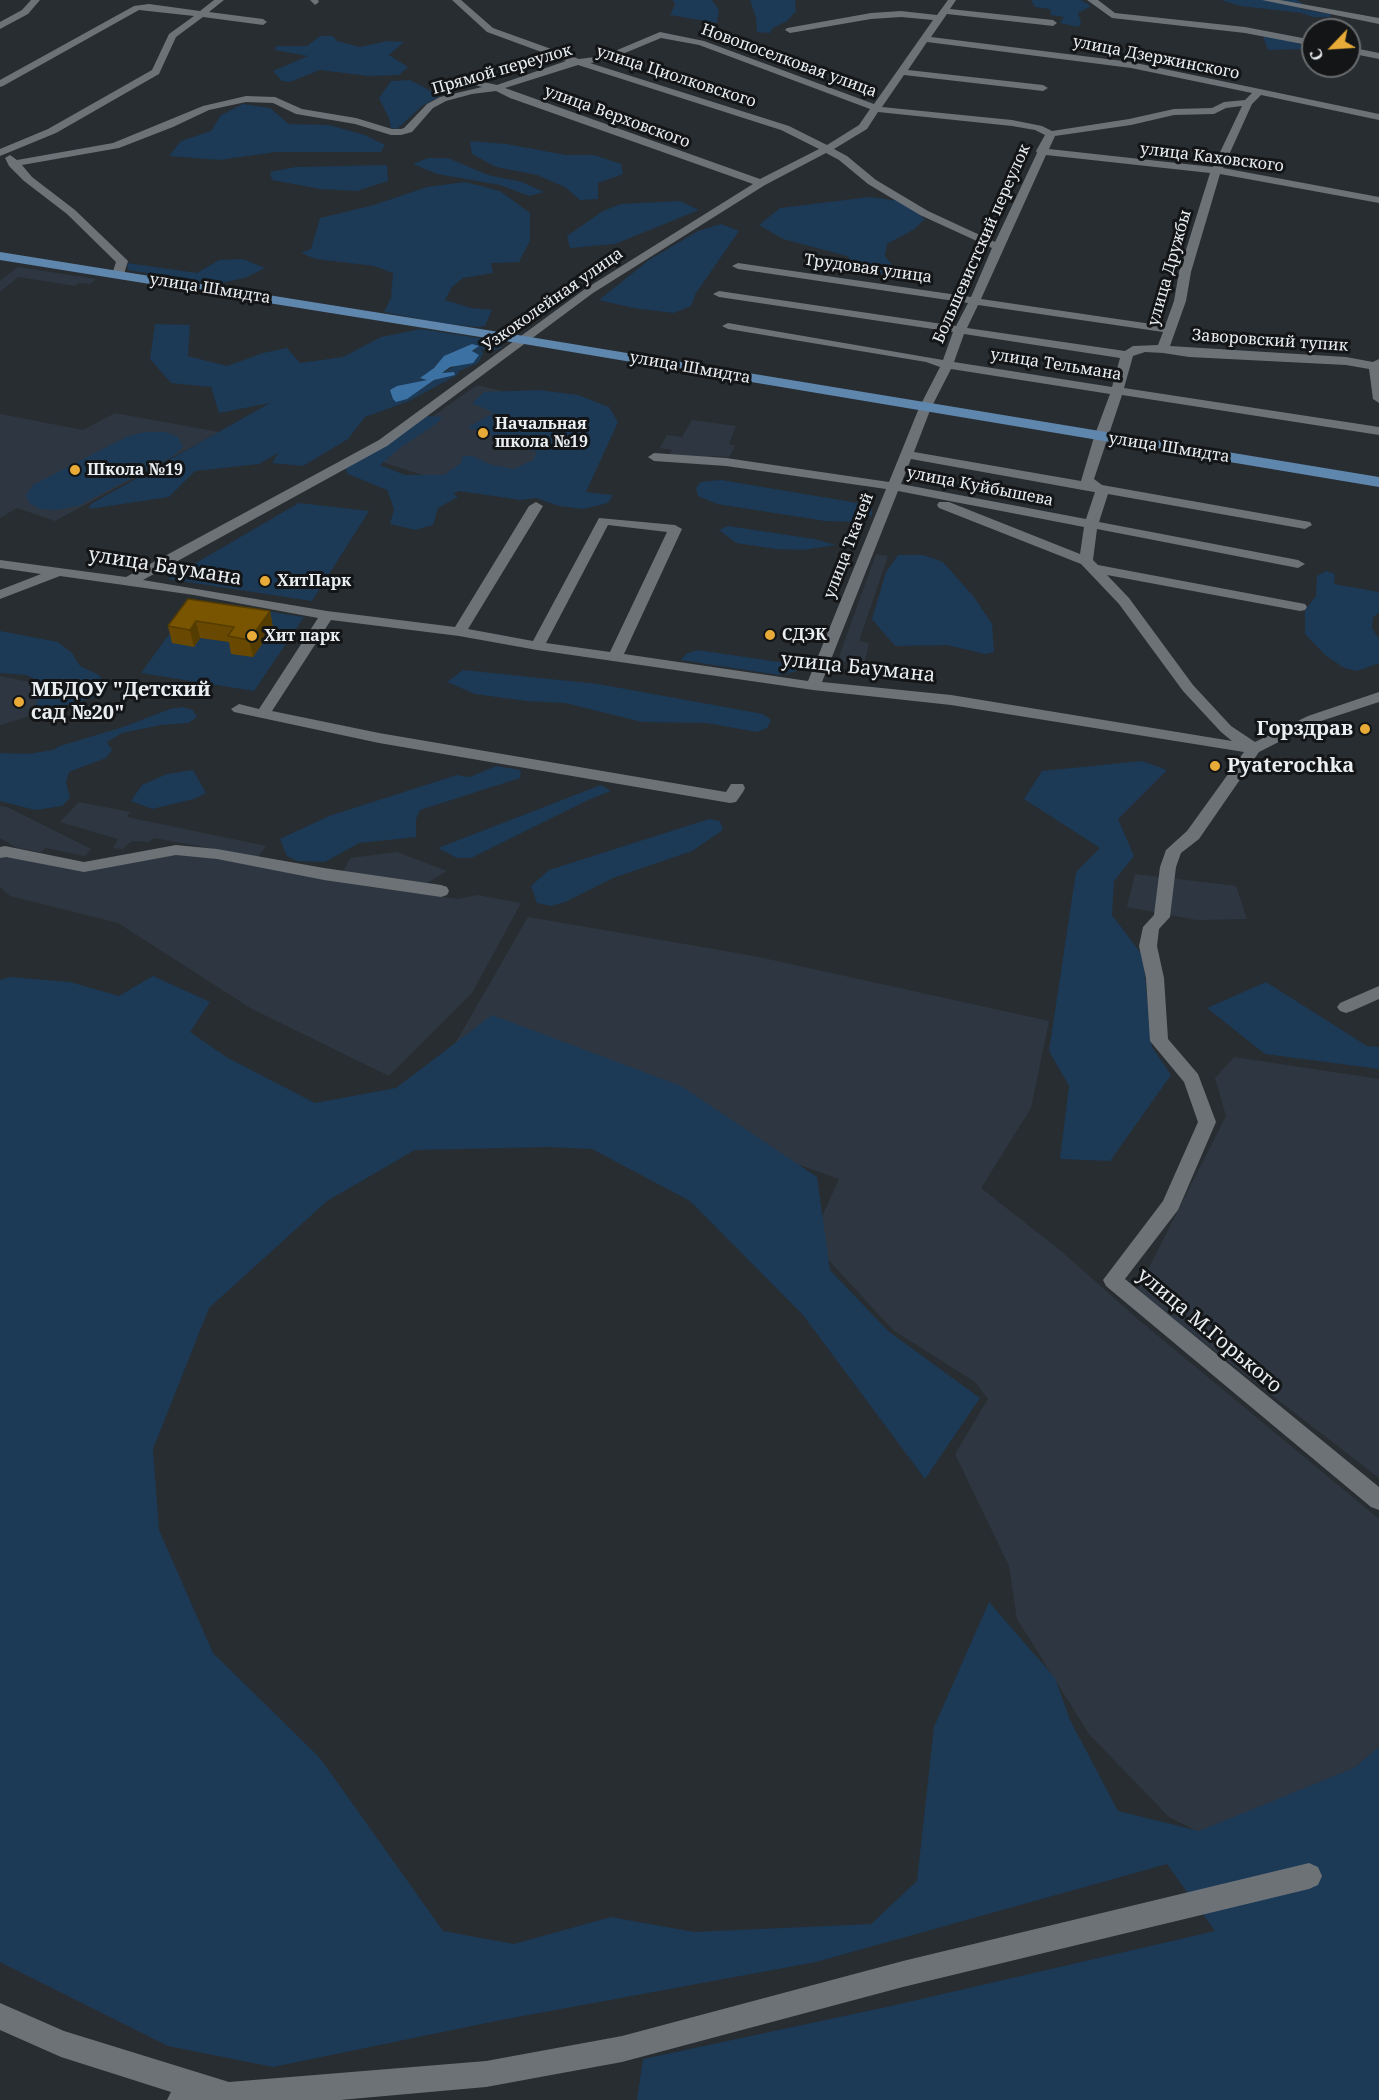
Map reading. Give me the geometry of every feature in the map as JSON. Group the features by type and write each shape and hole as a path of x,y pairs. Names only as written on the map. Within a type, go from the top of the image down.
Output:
{"main road":[{"name":"улица Шмидта","path":"0,256 525,340 1379,482"}],"street":[{"path":"0,26 25,12 36,0"},
{"path":"118,274 122,261 72,212 28,179 2,149 52,131 156,72 172,36 220,0"},
{"name":"улица Циолковского","path":"456,0 490,30 546,52 785,128 843,158 872,182 924,213 998,247"},
{"name":"Узкоколейная улица","path":"130,581 383,443 589,291 761,183 864,127 952,0"},
{"path":"1091,0 1102,5 1112,15 1245,30 1301,41"},
{"path":"1266,0 1379,21"},
{"path":"0,84 137,9 150,7 263,22"},
{"path":"790,30 840,20 891,14 941,14 1053,23"},
{"name":"Прямой переулок","path":"13,164 115,146 170,125 206,108 246,99 275,100 299,112 356,121 391,132 401,132 408,130 430,106 443,99 471,91 497,88 567,64 605,58 660,35"},
{"name":"Новопоселковая улица","path":"660,35 701,43 878,109 1012,123 1038,128 1051,134"},
{"name":"улица Дзержинского","path":"926,39 1100,60 1379,117"},
{"path":"1361,52 1379,56"},
{"path":"902,72 1043,88"},
{"name":"улица Верховского","path":"464,79 497,88 513,96 761,183"},
{"name":"улица Дружбы","path":"1127,355 1139,349 1163,349 1171,330 1216,172 1248,103 1258,93"},
{"name":"Большевистский переулок","path":"891,488 925,408 947,365 960,329 975,302 1041,151 1051,134 1131,122 1174,112 1214,111 1224,105 1248,103"},
{"name":"улица Каховского","path":"1041,151 1237,173 1379,200"},
{"name":"Трудовая улица","path":"738,266 1171,330"},
{"path":"719,294 1127,355 1087,480 1102,491 1091,525 1090,565 1124,601 1188,688 1226,729 1254,749"},
{"name":"улица Тельмана","path":"728,326 928,359 947,365 1379,431"},
{"name":"Заворовский тупик","path":"1163,349 1189,353 1346,361 1377,365"},
{"path":"1377,365 1378,392"},
{"path":"905,454 1305,525"},
{"name":"улица Куйбышева","path":"654,457 726,462 891,488 1298,564"},
{"path":"891,488 950,507 1090,565 1300,607"},
{"name":"улица Ткачей","path":"813,686 891,488"},
{"path":"459,632 536,506"},
{"path":"537,646 604,521 675,529 616,657"},
{"name":"улица Баумана","path":"0,564 130,581 327,615 459,632 537,646 813,686 951,700 1254,749"},
{"path":"0,595 58,573"},
{"path":"263,714 327,615"},
{"name":"улица М.Горького","path":"1379,697 1313,718 1254,749 1192,835 1174,850 1168,867 1162,917 1151,927 1148,946 1155,978 1159,1041 1192,1079 1207,1122 1171,1205 1113,1280 1379,1500"},
{"path":"239,709 379,738 730,798 738,788"},
{"path":"0,853 5,851 84,867 176,850 217,854 324,874 441,891"},
{"path":"1346,1007 1379,992"},
{"path":"181,2100 232,2098 486,2074 622,2049 903,1974 1309,1876"},
{"path":"0,2016 61,2044 232,2098"}],"shaded area":[{"path":"673,0 712,0 719,10 717,23 670,15 675,5"},
{"path":"750,0 795,0 796,11 787,21 773,28 770,33 757,32 756,18"},
{"path":"1031,0 1081,0 1091,6 1078,13 1081,22 1079,27 1060,23 1064,17 1051,15 1050,9 1035,7"},
{"path":"1221,0 1296,0 1302,3 1301,9 1331,14 1330,17 1313,17 1302,13 1240,6"},
{"path":"320,36 333,36 337,41 360,47 388,41 404,42 389,55 408,67 399,75 368,76 320,70 290,82 282,81 273,71 308,56 275,50 276,46 307,46"},
{"path":"1269,36 1298,43 1301,49 1268,50 1263,37"},
{"path":"410,80 440,96 422,106 397,129 391,128 389,118 379,98 391,81"},
{"path":"243,104 270,108 289,124 329,125 365,135 385,145 381,152 276,152 219,160 169,156 181,141 211,131 221,115"},
{"path":"470,141 506,144 566,155 594,155 621,164 623,174 598,183 598,199 580,200 565,187 537,175 496,167 472,154"},
{"path":"428,158 448,158 488,175 522,182 544,192 529,196 500,185 437,174 413,164"},
{"path":"387,165 388,181 357,191 320,189 272,180 270,172 296,167"},
{"path":"465,182 500,191 530,213 530,241 519,262 491,263 493,273 463,278 452,287 445,300 471,308 492,310 485,326 441,323 384,312 391,298 393,273 374,266 316,259 301,253 311,249 320,218 374,205 427,187"},
{"path":"870,197 900,201 925,219 913,230 887,244 885,256 895,269 889,276 859,269 847,256 783,239 759,225 780,208"},
{"path":"680,201 699,210 615,244 570,248 567,236 603,211 621,204"},
{"path":"721,224 739,231 696,293 691,306 674,313 633,308 599,300 649,260 698,231"},
{"path":"243,259 265,268 245,278 216,284 128,270 127,263 197,273 219,260"},
{"path":"18,267 96,279 90,284 78,283 75,286 18,277 0,292 0,281"},
{"path":"155,324 190,325 188,356 227,366 263,353 287,348 300,363 343,357 381,337 421,329 498,341 502,348 491,351 482,349 483,354 478,363 459,371 457,375 409,401 365,417 348,439 303,466 272,463 278,453 259,464 195,471 169,497 89,509 91,504 270,403 219,413 211,387 171,383 150,359","holes":["477,348 459,364 442,373 454,372 454,375 434,380 419,391 407,385 428,380 427,375 443,358"]},
{"path":"472,344 479,346 472,351 479,355 473,363 450,367 442,373 454,372 455,375 434,380 407,399 396,402 393,399 390,390 397,386 427,380 420,378 434,368 444,356"},
{"name":"Начальная школа №19","path":"477,385 574,408 517,498 461,487 372,459"},
{"path":"539,390 578,395 609,407 618,422 586,492 613,495 608,503 583,509 559,506 536,498 521,500 459,491 453,494 458,497 438,508 433,525 415,530 390,524 394,509 387,490 348,474 345,468 426,416 442,417 436,424 401,447 380,465 405,475 444,475 461,463 463,456 472,456 492,465 514,469 533,460 537,452 468,427 494,413 472,403 484,392"},
{"name":"Школа №19","path":"115,413 219,432 55,521 17,508 0,518 0,414 83,430"},
{"path":"692,420 736,426 729,444 735,446 729,457 712,456 709,462 668,456 672,450 660,448 667,435 682,437"},
{"path":"145,432 165,432 178,437 183,447 172,457 78,506 55,510 40,509 30,504 26,495 33,485 128,436"},
{"path":"721,480 864,504 872,508 872,515 855,522 825,521 717,504 698,496 696,488 701,482"},
{"path":"299,503 369,511 312,601 168,579"},
{"path":"728,526 814,539 836,545 803,550 776,549 736,543 719,530"},
{"path":"876,554 888,556 859,641 869,643 865,661 845,661 842,668 835,668"},
{"path":"898,555 923,555 943,562 974,597 992,624 994,652 985,654 947,645 896,646 887,637 872,619 886,572"},
{"path":"1326,571 1335,574 1334,584 1379,592 1379,613 1373,617 1372,628 1379,639 1379,663 1357,671 1344,668 1325,655 1305,634 1305,610 1316,596 1317,576"},
{"path":"194,600 304,617 254,691 141,673"},
{"path":"0,631 58,642 72,653 80,666 99,675 107,688 100,696 48,710 35,710 39,694 35,679 26,675 0,673"},
{"path":"697,650 793,664 797,671 779,675 681,660 686,654"},
{"path":"463,670 598,684 763,714 771,720 767,728 757,732 707,723 642,722 565,703 526,701 475,694 447,682"},
{"name":"МБДОУ \"Детский сад №20\"","path":"0,676 49,686 27,717 0,725"},
{"path":"183,707 193,710 197,717 188,723 161,725 122,733 107,742 112,750 106,758 69,772 66,782 70,798 62,806 35,810 0,801 0,753 27,754 53,750 170,709"},
{"path":"1142,761 1167,770 1118,819 1134,856 1114,881 1112,915 1143,956 1152,1047 1171,1075 1110,1161 1060,1159 1069,1086 1049,1051 1076,872 1100,848 1024,799 1042,771"},
{"path":"496,766 521,770 520,778 420,810 416,819 416,837 359,843 325,862 297,861 287,856 280,839 329,816 457,775 470,777"},
{"path":"193,770 206,793 194,799 152,809 131,801 142,785 167,774"},
{"path":"601,785 611,791 588,800 471,858 457,858 438,848"},
{"path":"79,802 130,812 127,817 266,846 258,857 154,838 149,842 132,841 123,849 113,848 118,839 60,822"},
{"path":"0,806 7,807 91,849 85,856 46,848 40,852 15,847 0,838"},
{"path":"709,819 720,821 723,830 692,851 613,878 565,902 551,906 537,903 531,886 549,870"},
{"path":"154,849 370,887 458,899 477,895 521,903 472,993 389,1076 252,1009 118,923 10,896 0,887 0,857 12,855 84,865"},
{"path":"397,852 447,871 427,883 343,872 350,858"},
{"path":"1135,874 1236,886 1247,919 1196,920 1127,907"},
{"path":"528,917 754,956 1049,1021 1031,1108 981,1188 1061,1251 1140,1321 1379,1519 1379,1747 1354,1768 1199,1832 1169,1817 1089,1734 1017,1619 1009,1566 955,1454 988,1399 975,1382 893,1330 811,1241 839,1179 456,1042"},
{"path":"153,976 210,1002 190,1032 228,1058 315,1103 396,1088 492,1015 681,1086 817,1177 830,1270 888,1331 980,1398 925,1479 803,1315 690,1201 592,1149 548,1147 415,1150 327,1201 209,1308 153,1449 159,1530 213,1653 320,1758 443,1931 514,1944 611,1917 694,1932 871,1924 917,1881 934,1727 989,1602 1055,1678 1070,1720 1118,1811 1199,1831 1354,1768 1379,1747 1379,2100 637,2100 643,2059 891,2006 1215,1931 1167,1864 816,1962 496,2021 273,2067 168,2046 0,1962 0,980 10,977 70,982 119,996"},
{"path":"1266,982 1367,1046 1379,1047 1379,1069 1265,1054 1207,1008"},
{"path":"1234,1057 1379,1079 1379,1478 1137,1291 1226,1116 1215,1078"}],"building":[{"path":"188,599 270,611 249,640 228,636 234,627 196,621 190,630 168,626"}],"place":[{"name":"Начальная школа №19","path":"483,433"},
{"name":"Школа №19","path":"75,470"},
{"name":"ХитПарк","path":"265,581"},
{"name":"СДЭК","path":"770,635"},
{"name":"Хит парк","path":"252,636"},
{"name":"МБДОУ \"Детский сад №20\"","path":"19,702"},
{"name":"Горздрав","path":"1365,729"},
{"name":"Pyaterochka","path":"1215,766"}]}
